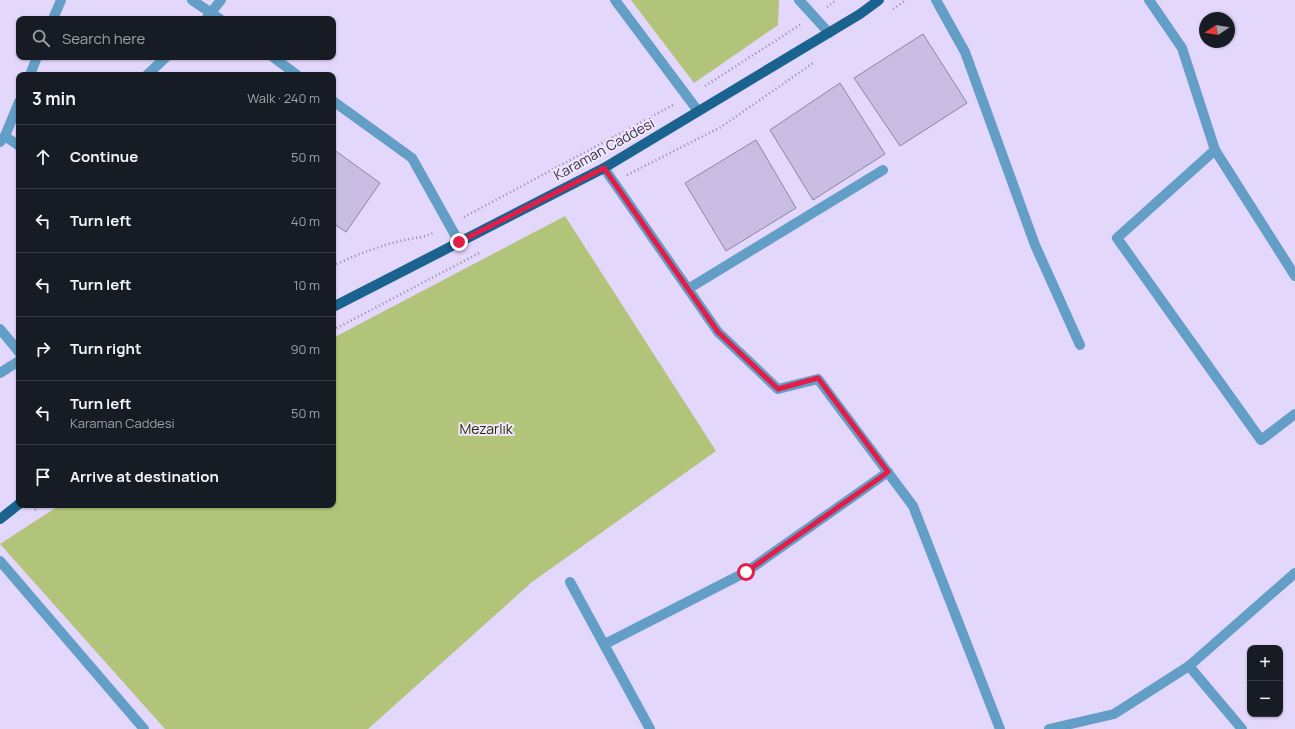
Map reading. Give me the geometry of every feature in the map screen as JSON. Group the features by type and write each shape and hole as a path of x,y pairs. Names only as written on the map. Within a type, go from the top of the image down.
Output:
{"main road":[{"name":"Karaman Caddesi","path":"336,305 604,168 829,33 860,14 879,0"},
{"path":"0,519 16,506"}],"street":[{"path":"54,16 61,0"},
{"path":"192,0 212,16"},
{"path":"213,16 221,0"},
{"path":"615,0 688,96 698,112"},
{"path":"799,0 829,33"},
{"path":"936,0 965,52 1035,245 1080,345"},
{"path":"1149,0 1182,48 1215,150 1295,276"},
{"path":"31,72 36,60"},
{"path":"151,72 163,60"},
{"path":"277,60 293,72"},
{"path":"336,103 412,158 459,242"},
{"path":"16,120 2,139 16,145"},
{"path":"1215,150 1116,238 1261,440 1295,414"},
{"path":"604,168 718,332 778,389 818,378 914,506 1000,729"},
{"path":"688,289 883,170"},
{"path":"0,329 16,348"},
{"path":"0,373 16,363"},
{"path":"605,644 746,572 888,472"},
{"path":"0,561 144,729"},
{"path":"1049,729 1114,714 1189,666 1295,573"},
{"path":"570,582 650,729"},
{"path":"1189,666 1242,729"}],"path":[{"path":"336,264 350,257 397,241 426,237 450,225 688,96 836,0"}],"green space":[{"path":"631,0 779,0 778,25 694,83"},
{"name":"Mezarlık","path":"565,216 716,451 532,582 368,729 165,729 0,544 55,508 336,508 336,336"}],"building":[{"path":"923,34 967,103 900,146 854,78"},
{"path":"840,83 885,154 813,200 770,130"},
{"path":"756,140 796,208 726,251 685,183"},
{"path":"336,151 380,183 346,232 336,225"}],"route":[{"path":"459,242 604,168 718,332 778,389 818,378 888,472 746,572"}]}
